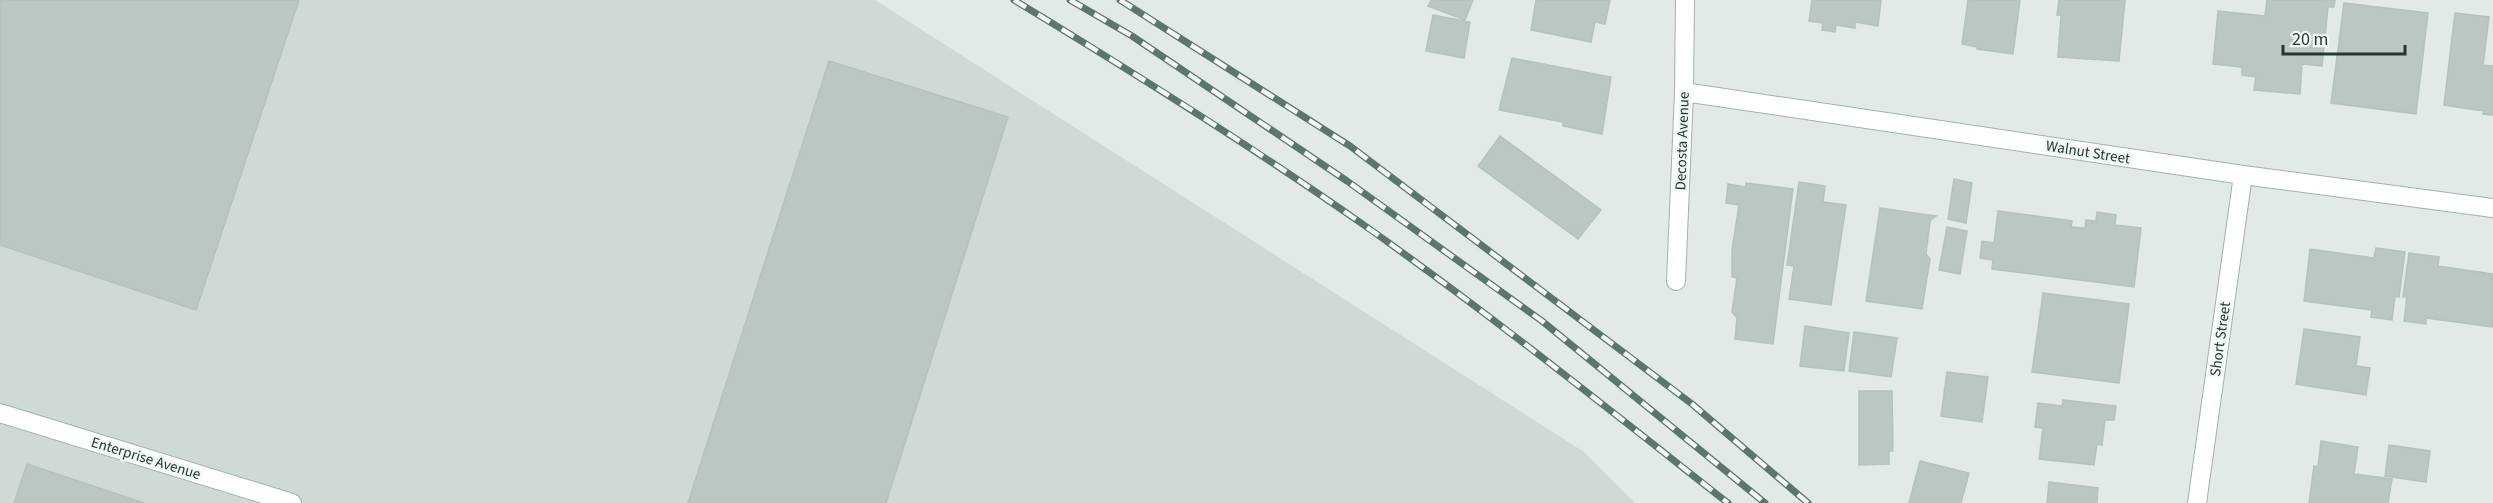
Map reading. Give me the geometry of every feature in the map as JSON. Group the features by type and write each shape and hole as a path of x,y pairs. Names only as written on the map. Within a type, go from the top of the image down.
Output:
{"street":[{"name":"Decosta Avenue","path":"1676,281 1684,92 1685,0"},
{"name":"Walnut Street","path":"1684,92 2243,175 2493,208"},
{"name":"Short Street","path":"2197,503 2243,175"},
{"name":"Enterprise Avenue","path":"0,413 292,503"}],"shaded area":[{"path":"0,0 875,0 1584,452 1635,503 0,503"}],"building":[{"path":"0,0 299,0 196,310 0,245"},
{"path":"1431,0 1473,0 1465,20 1428,6"},
{"path":"1536,0 1610,0 1605,24 1595,22 1591,42 1531,30"},
{"path":"1812,0 1881,0 1878,26 1855,22 1855,28 1836,25 1835,32 1822,30 1823,23 1809,21"},
{"path":"1968,0 2020,0 2013,54 1977,49 1977,47 1962,44"},
{"path":"2059,0 2125,0 2119,61 2058,57 2061,15 2057,15"},
{"path":"2267,0 2335,0 2334,7 2328,7 2322,66 2302,64 2300,94 2254,90 2256,77 2242,75 2242,67 2213,64 2218,11 2265,16"},
{"path":"2344,3 2428,13 2416,114 2331,103"},
{"path":"2455,13 2489,17 2483,65 2493,66 2493,115 2483,114 2484,111 2444,105"},
{"path":"1433,15 1470,22 1464,58 1426,51"},
{"path":"1512,58 1611,77 1602,134 1563,126 1563,122 1499,110"},
{"path":"829,61 1008,117 886,503 688,503"},
{"path":"1500,136 1601,210 1578,239 1478,166"},
{"path":"1954,179 1972,183 1966,223 1948,219"},
{"path":"1799,182 1825,186 1823,202 1846,205 1831,305 1789,299 1794,266 1787,265"},
{"path":"1746,183 1793,189 1773,344 1735,339 1737,318 1732,312 1737,278 1732,277 1732,250 1739,205 1726,203 1728,184 1745,187"},
{"path":"1880,208 1936,216 1930,221 1926,254 1930,259 1922,309 1866,301"},
{"path":"1998,211 2072,221 2071,227 2085,228 2086,220 2096,221 2097,212 2116,215 2115,225 2141,228 2134,287 1992,269 1993,260 1980,258 1982,241 1994,243"},
{"path":"1947,227 1967,231 1960,274 1939,270"},
{"path":"2376,248 2405,252 2399,297 2395,296 2392,320 2371,317 2372,310 2304,301 2310,249 2374,258"},
{"path":"2409,253 2439,257 2438,266 2493,274 2493,327 2426,318 2426,324 2404,321 2407,297 2403,297"},
{"path":"2043,293 2129,304 2119,383 2032,372"},
{"path":"1805,326 1849,333 1844,371 1800,366"},
{"path":"2304,329 2360,337 2356,366 2370,368 2366,395 2296,384"},
{"path":"1854,332 1897,338 1891,377 1849,371"},
{"path":"1947,372 1988,377 1982,422 1941,416"},
{"path":"1859,391 1892,391 1893,451 1889,451 1889,464 1859,465"},
{"path":"2063,400 2116,406 2114,420 2105,420 2102,445 2097,444 2094,465 2039,459 2043,428 2035,427 2038,403 2062,406"},
{"path":"2321,441 2358,447 2354,474 2392,479 2388,503 2309,503 2314,466 2318,467"},
{"path":"2389,445 2430,451 2426,482 2385,476"},
{"path":"1920,461 1969,473 1961,503 1909,503"},
{"path":"27,464 144,503 14,503"},
{"path":"2049,482 2098,488 2097,503 2047,503"}],"railway":[{"path":"1014,0 1189,108 1408,256 1728,503"},
{"path":"1070,0 1132,36 1347,181 1542,321 1765,503"},
{"path":"1120,0 1350,146 1692,404 1808,503"}]}
